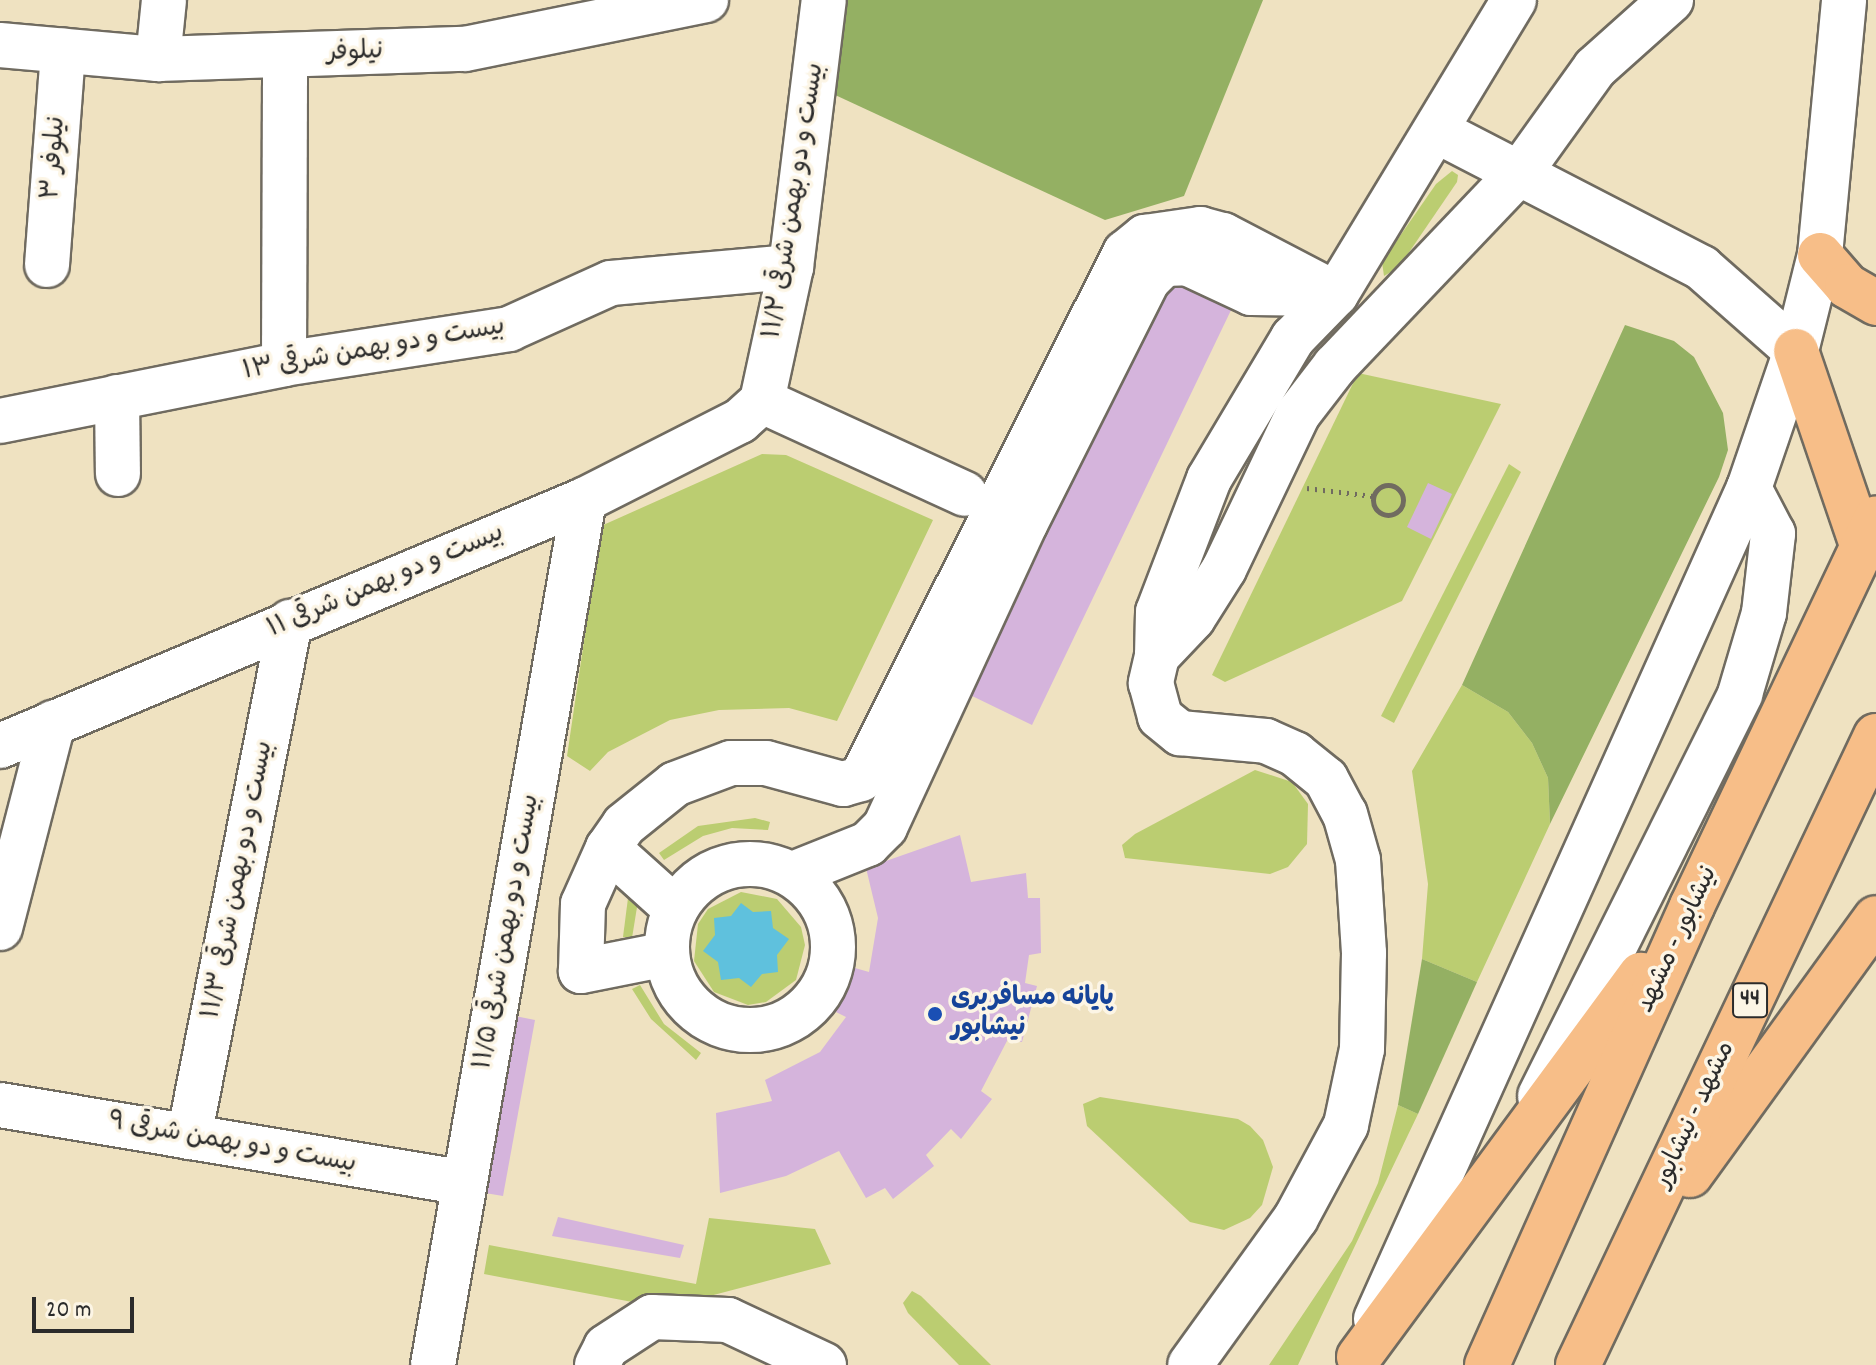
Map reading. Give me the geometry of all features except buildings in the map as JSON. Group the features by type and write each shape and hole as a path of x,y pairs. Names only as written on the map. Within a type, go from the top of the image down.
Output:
{"highway":[{"path":"1820,255 1847,286 1876,303"},
{"path":"1796,351 1869,532"},
{"name":"نیشابور - مشهد","path":"1487,1365 1692,906 1869,532"},
{"name":"مشهد - نیشابور","path":"1578,1365 1876,736"},
{"path":"1357,1361 1692,906"},
{"path":"1625,1264 1876,918"}],"street":[{"path":"158,59 164,0"},
{"name":"نیلوفر","path":"0,45 158,59 465,49 706,0"},
{"name":"بیست و دو بهمن شرقی ۱۱/۲","path":"762,401 791,267 824,0"},
{"path":"1190,1365 1296,1218 1346,1125 1362,1049 1364,953 1358,860 1345,814 1326,779 1295,754 1266,741 1180,733 1160,717 1151,683 1157,656 1158,612 1209,479 1293,338 1336,294 1514,0"},
{"path":"1157,656 1193,618 1224,569 1298,414 1335,366 1521,171 1595,68 1671,0"},
{"path":"1357,1361 1749,488 1796,351 1820,255 1844,0"},
{"name":"نیلوفر ۳","path":"47,265 63,51"},
{"path":"284,364 285,55"},
{"path":"1437,131 1521,171 1702,268 1796,351"},
{"path":"667,954 581,971 583,904 608,848 624,825 675,784 717,767 766,763 843,784 861,779 1105,286 1125,253 1145,237 1200,229 1223,235 1336,294"},
{"path":"793,874 868,844 885,827 1025,524 1147,281 1164,264 1187,263 1251,293 1336,294"},
{"name":"بیست و دو بهمن شرقی ۱۳","path":"0,421 284,364 509,329 611,283 791,267"},
{"path":"117,397 118,474"},
{"path":"762,401 965,494"},
{"name":"بیست و دو بهمن شرقی ۱۱","path":"0,746 584,500 740,421 762,401"},
{"path":"1523,1135 1558,1054 1740,694 1764,613 1773,534 1749,488"},
{"name":"بیست و دو بهمن شرقی ۱۱/۵","path":"433,1365 584,500"},
{"name":"بیست و دو بهمن شرقی ۱۱/۳","path":"189,1137 290,622"},
{"path":"0,928 53,723"},
{"path":"608,848 676,909"},
{"path":"740,863 767,864 793,874 813,891 828,914 834,939 823,990 806,1010 783,1024 758,1030 720,1024 687,1002 673,980 667,954 676,909 692,886 714,871 740,863"},
{"name":"بیست و دو بهمن شرقی ۹","path":"0,1105 465,1183"},
{"path":"597,1365 606,1347 652,1317 728,1320 824,1365"}],"path":[{"path":"1263,482 1373,496"},
{"path":"1392,485 1400,490 1402,505 1385,514 1374,506 1373,496 1382,486 1392,485"}],"green space":[{"path":"847,0 1263,0 1184,196 1105,220 833,94"},
{"path":"1452,171 1458,175 1457,182 1399,267 1384,276 1382,262 1436,184"},
{"path":"1625,325 1674,341 1694,357 1723,413 1728,450 1719,477 1550,824 1548,778 1532,743 1508,712 1462,685"},
{"path":"1358,373 1501,404 1402,601 1225,682 1212,675"},
{"path":"762,454 786,455 933,520 837,721 789,708 719,710 670,720 608,752 590,771 567,756 601,526"},
{"path":"1509,464 1521,472 1394,723 1381,716"},
{"path":"1462,685 1508,712 1532,743 1548,778 1550,824 1477,982 1422,959 1428,884 1412,771"},
{"path":"1255,770 1292,782 1308,804 1307,844 1288,867 1270,874 1125,858 1122,845 1135,834"},
{"path":"755,818 770,822 768,830 732,828 703,836 664,860 659,853 698,826"},
{"path":"741,892 777,899 801,927 805,945 796,980 766,1002 748,1005 714,992 694,961 698,924 708,909"},
{"path":"628,898 638,901 632,938 623,937"},
{"path":"1422,959 1477,982 1418,1114 1398,1105"},
{"path":"640,985 664,1024 701,1053 696,1060 651,1019 632,989"},
{"path":"1100,1097 1238,1119 1250,1126 1263,1140 1273,1167 1262,1205 1250,1218 1224,1230 1190,1222 1087,1126 1083,1104"},
{"path":"1398,1105 1418,1114 1298,1365 1269,1365 1352,1241 1378,1183"},
{"path":"709,1218 815,1229 831,1264 664,1308 484,1274 489,1245 696,1284"},
{"path":"912,1291 921,1296 991,1365 959,1365 908,1313 903,1303"}],"water":[{"path":"741,903 753,912 771,911 773,928 789,939 777,955 778,972 762,974 751,987 739,978 721,980 718,962 703,951 715,935 714,918 731,916"}],"place":[{"name":"پایانه مسافربری نیشابور","path":"935,1014"}]}
